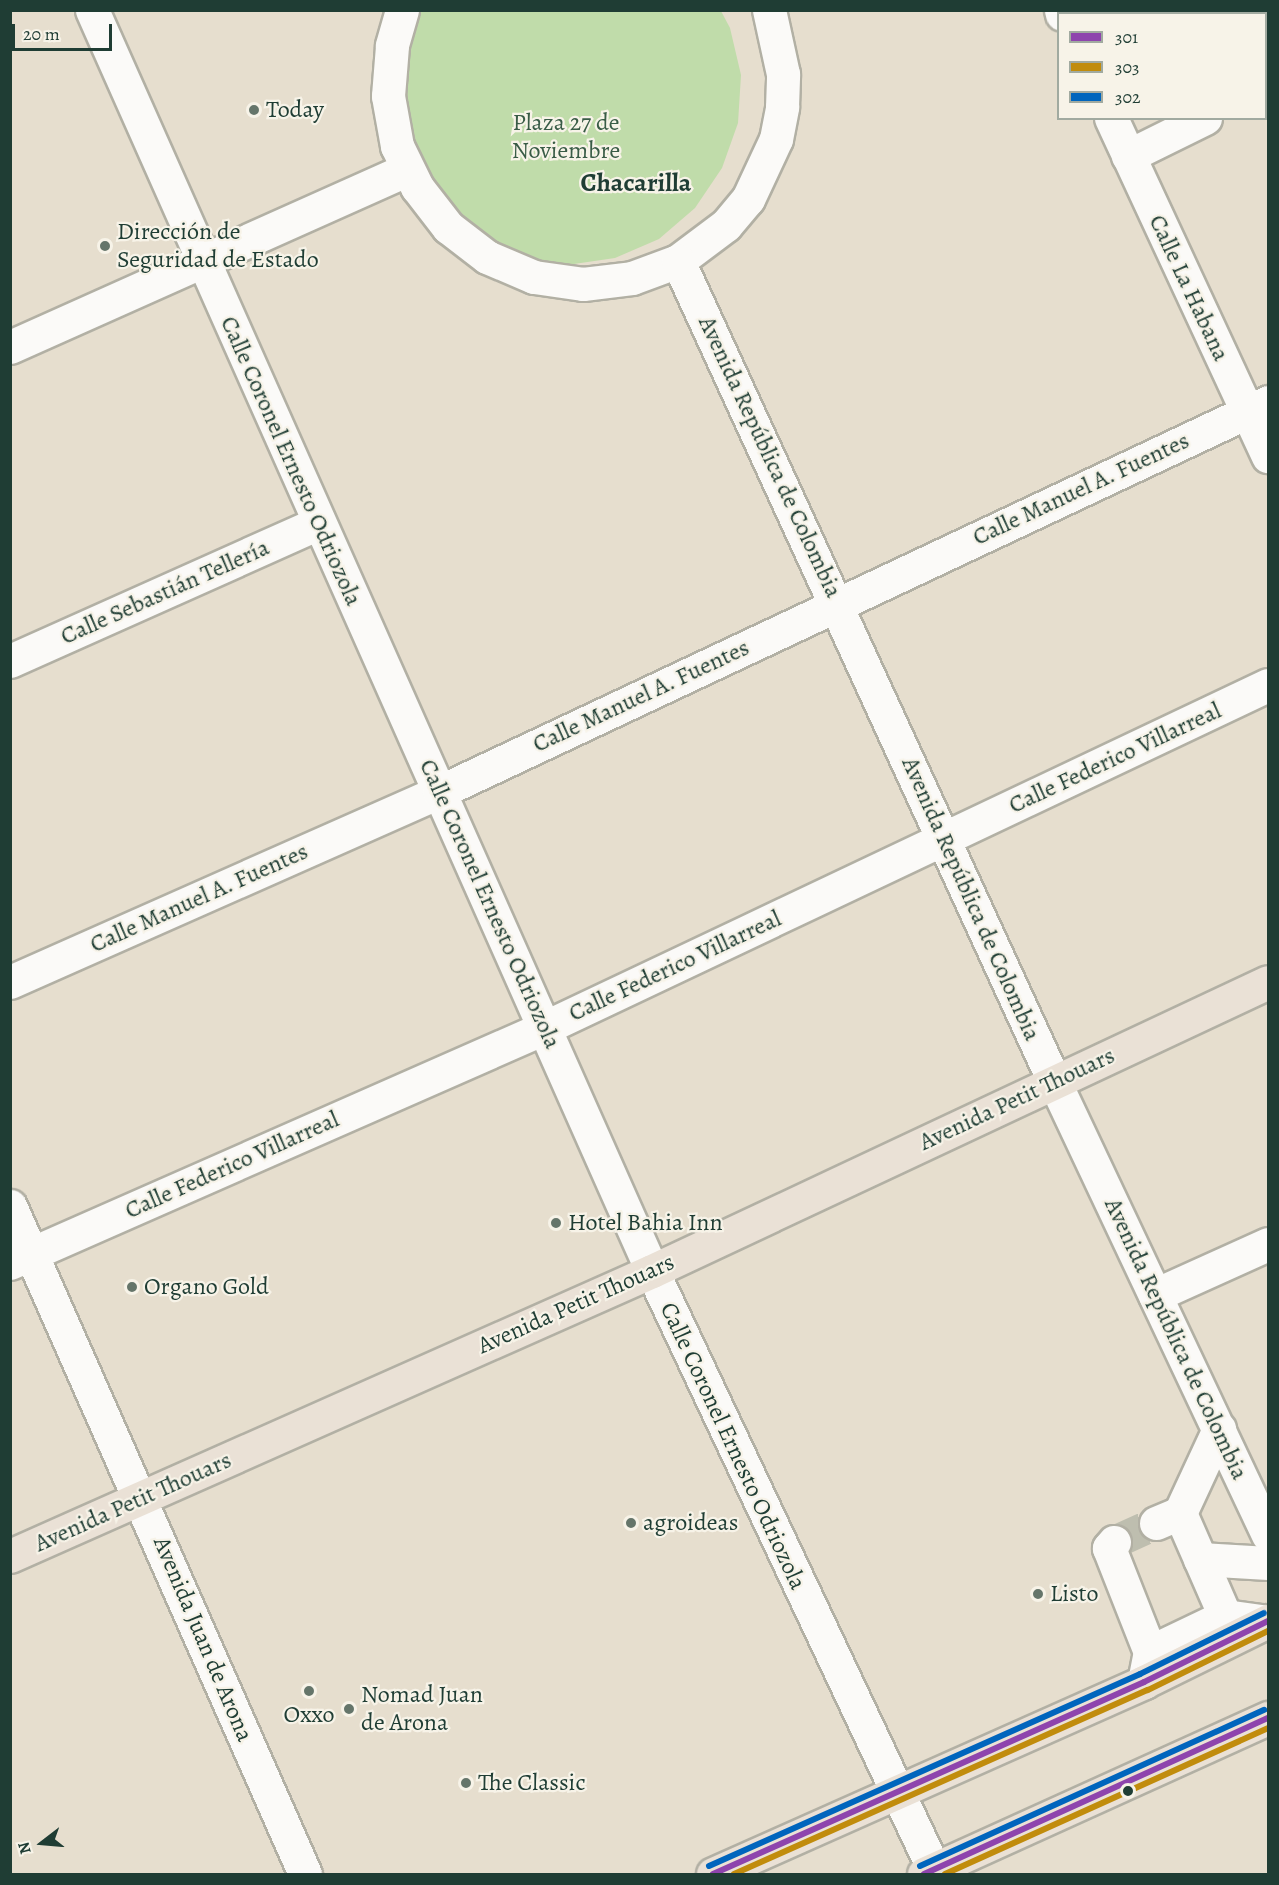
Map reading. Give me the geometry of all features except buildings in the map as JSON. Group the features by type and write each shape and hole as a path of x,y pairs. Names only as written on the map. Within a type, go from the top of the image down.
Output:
{"main road":[{"name":"Avenida Petit Thouars","path":"10,1556 652,1271 1269,982"},
{"path":"713,1875 898,1794 1147,1667 1268,1622"},
{"path":"932,1873 1269,1718"}],"street":[{"name":"Calle Coronel Ernesto Odriozola","path":"92,10 439,792 546,1027 652,1271 898,1794 932,1873"},
{"path":"402,10 392,46 388,96 397,146 407,169 431,208 466,243 487,258 534,277 575,283 609,282 656,271 678,261 726,225 748,200 776,139 783,74 768,10"},
{"name":"Calle La Habana","path":"1112,120 1128,156 1258,407 1269,456"},
{"path":"1128,156 1201,120"},
{"path":"10,347 407,169"},
{"name":"Avenida República de Colombia","path":"678,261 838,602 1054,1081 1269,1535"},
{"name":"Calle Manuel A. Fuentes","path":"10,982 439,792 838,602 1258,407"},
{"name":"Calle Sebastián Tellería","path":"10,661 319,523"},
{"name":"Calle Federico Villarreal","path":"21,1258 546,1027 1269,685"},
{"name":"Avenida Juan de Arona","path":"10,1206 21,1258 142,1498 305,1875"},
{"path":"1155,1295 1269,1244"},
{"path":"1219,1429 1168,1518 1200,1559 1225,1616"},
{"path":"1114,1542 1109,1548 1147,1667 1225,1616 1268,1622"},
{"path":"1200,1559 1269,1563"}],"green space":[{"name":"Plaza 27 de Noviembre","path":"410,10 721,11 730,28 741,75 738,123 722,168 695,208 659,239 615,258 567,265 520,259 439,210 394,126"}],"tunnel":[{"path":"1114,1542 1156,1523"}],"transit line":[{"name":"302","path":"709,1866 1140,1674 1264,1613"},
{"name":"301","path":"713,1874 1144,1682 1268,1621"},
{"name":"303","path":"734,1874 1148,1690 1268,1631"},
{"name":"302","path":"920,1866 1264,1710"},
{"name":"301","path":"924,1874 1268,1718"},
{"name":"303","path":"945,1874 1268,1728"}],"place":[{"name":"Today","path":"254,110"},
{"name":"Dirección de Seguridad de Estado","path":"105,246"},
{"name":"Hotel Bahia Inn","path":"556,1223"},
{"name":"Organo Gold","path":"132,1287"},
{"name":"agroideas","path":"631,1523"},
{"name":"Listo","path":"1038,1594"},
{"name":"Oxxo","path":"309,1691"},
{"name":"Nomad Juan de Arona","path":"349,1709"},
{"name":"The Classic","path":"466,1783"}],"district":[{"name":"Chacarilla","path":"636,183"}]}
